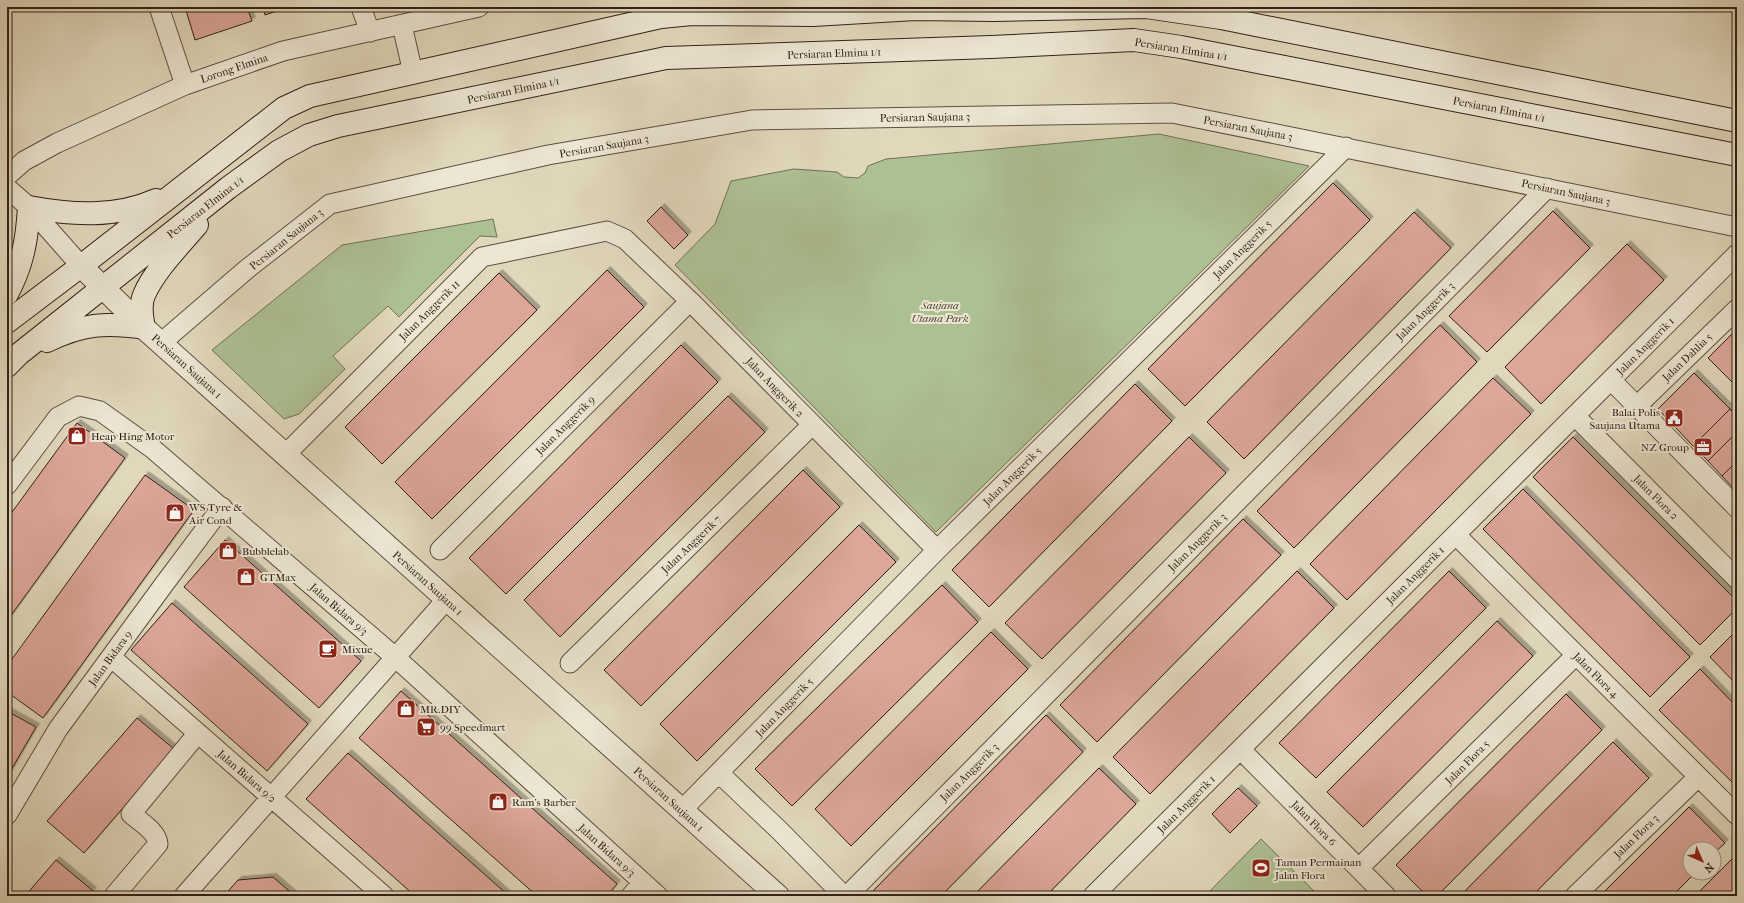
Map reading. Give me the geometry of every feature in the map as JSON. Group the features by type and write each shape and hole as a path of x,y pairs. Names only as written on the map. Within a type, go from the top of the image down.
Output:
{"main road":[{"path":"7,322 284,108 310,96 662,17 692,14 813,11 1146,7 1221,18 1737,121"},
{"name":"Persiaran Elmina 1/1","path":"13,360 228,188 279,151 309,134 666,58 991,48 1134,40 1181,46 1737,155"},
{"path":"13,360 69,330 96,325 125,325 144,328 142,316 143,295 164,263 228,188"},
{"path":"7,294 16,277 27,239 29,207 60,212 119,212 142,206 177,191"},
{"name":"Persiaran Saujana 1","path":"81,266 144,328 778,896"}],"street":[{"path":"159,7 185,85"},
{"path":"361,7 370,32"},
{"name":"Lorong Elmina","path":"7,176 24,161 57,143 185,85 283,52 402,25 429,12 479,7"},
{"path":"402,25 413,73"},
{"name":"Persiaran Saujana 3","path":"161,343 247,269 330,204 548,155 752,120 1172,113 1737,227"},
{"name":"Jalan Anggerik 5","path":"682,810 937,550 1346,147"},
{"path":"7,188 29,207 81,266"},
{"name":"Jalan Anggerik 3","path":"846,896 1547,188"},
{"name":"Jalan Anggerik 2","path":"607,231 625,239 690,300 937,550"},
{"name":"Jalan Anggerik 11","path":"285,455 482,257 607,231"},
{"name":"Jalan Anggerik 1","path":"1093,896 1737,254"},
{"name":"Jalan Anggerik 9","path":"440,550 690,300"},
{"name":"Jalan Dahlia 5","path":"1637,406 1737,309"},
{"path":"1612,380 1737,508"},
{"name":"Jalan Bidara 9/3","path":"7,486 58,417 79,406 100,411 153,449 395,657 637,889 658,896"},
{"name":"Jalan Flora 2","path":"1575,416 1737,579"},
{"name":"Jalan Anggerik 7","path":"570,663 812,425"},
{"name":"Jalan Bidara 9","path":"7,815 58,730 222,507"},
{"name":"Jalan Flora 4","path":"1456,535 1737,815"},
{"path":"184,896 447,599"},
{"name":"Jalan Flora 5","path":"1359,868 1576,655"},
{"name":"Jalan Bidara 9/2","path":"111,657 384,896"},
{"path":"114,896 158,844 157,838 154,834 131,814 198,733"},
{"name":"Jalan Flora 6","path":"1241,750 1386,896"},
{"path":"719,773 846,896"},
{"name":"Jalan Flora 3","path":"1575,896 1698,777"}],"green space":[{"name":"Saujana Utama Park","path":"1159,134 1309,166 936,532 675,265 715,224 731,181 794,169 837,172 844,177 858,178 865,173 868,166 886,159"},
{"path":"493,219 497,237 480,236 399,317 388,306 333,356 345,369 299,414 284,419 212,350 342,245"},
{"name":"Taman Permainan Jalan Flora","path":"1261,839 1319,896 1205,896"}],"building":[{"path":"185,7 247,7 252,21 195,40"},
{"path":"263,7 289,7 265,15"},
{"path":"1333,183 1370,220 1185,406 1148,369"},
{"path":"661,207 688,235 674,249 647,221"},
{"path":"1553,211 1590,248 1487,352 1449,316"},
{"path":"1414,212 1451,248 1244,459 1207,422"},
{"path":"1627,244 1664,280 1541,404 1505,367"},
{"path":"607,270 644,307 432,519 395,482"},
{"path":"499,273 537,310 382,464 345,427"},
{"path":"1440,325 1477,362 1294,548 1257,511"},
{"path":"1737,329 1737,387 1708,358"},
{"path":"681,345 718,382 506,594 469,558"},
{"path":"1694,373 1730,409 1693,446 1658,409"},
{"path":"1493,378 1531,414 1347,600 1310,564"},
{"path":"1135,384 1172,421 989,607 952,570"},
{"path":"728,396 765,432 560,637 524,600"},
{"path":"1730,409 1737,417 1737,432 1708,461 1693,446"},
{"path":"77,423 125,458 7,621 7,519"},
{"path":"1737,432 1737,461 1722,476 1708,461"},
{"path":"1189,437 1226,473 1042,659 1005,623"},
{"path":"1573,437 1737,601 1737,608 1700,645 1533,477"},
{"path":"1737,461 1737,492 1722,476"},
{"path":"803,470 840,507 641,706 604,670"},
{"path":"145,475 194,510 43,718 7,692 7,666"},
{"path":"1523,489 1690,657 1650,697 1483,529"},
{"path":"1243,519 1281,555 1097,742 1060,705"},
{"path":"859,525 896,562 697,761 660,724"},
{"path":"225,540 361,661 319,708 184,587"},
{"path":"1297,571 1334,608 1150,794 1113,757"},
{"path":"1449,571 1486,608 1316,778 1279,743"},
{"path":"942,585 978,622 792,806 755,769"},
{"path":"172,603 308,724 267,771 131,650"},
{"path":"1497,621 1533,656 1363,827 1327,792"},
{"path":"1737,630 1737,685 1710,657"},
{"path":"991,632 1028,669 851,846 815,809"},
{"path":"1700,669 1737,707 1737,787 1659,710"},
{"path":"401,691 617,884 607,896 537,896 359,738"},
{"path":"1566,694 1602,730 1437,896 1427,896 1396,865"},
{"path":"7,711 36,727 7,777"},
{"path":"1046,715 1083,752 941,896 872,896 870,894"},
{"path":"137,718 174,749 84,853 47,821"},
{"path":"1613,742 1649,778 1532,896 1460,896"},
{"path":"348,753 509,896 415,896 306,799"},
{"path":"1099,768 1136,804 1046,896 973,896"},
{"path":"1238,788 1257,806 1230,833 1212,814"},
{"path":"1689,807 1725,843 1722,846 1722,841 1682,841 1682,881 1687,881 1672,896 1600,896"},
{"path":"1736,855 1737,896 1695,896 1710,881 1722,881 1722,869"},
{"path":"56,860 93,891 89,896 25,896"},
{"path":"273,877 295,896 224,896 238,880"}],"place":[{"name":"Balai Polis Saujana Utama","path":"1674,418"},
{"name":"Heap Hing Motor","path":"77,436"},
{"name":"NZ Group","path":"1703,447"},
{"name":"WS Tyre & Air Cond","path":"175,513"},
{"name":"Bubblelab","path":"228,551"},
{"name":"GTMax","path":"246,577"},
{"name":"Mixue","path":"328,649"},
{"name":"MR.DIY","path":"406,709"},
{"name":"99 Speedmart","path":"426,727"},
{"name":"Ram’s Barber","path":"498,802"},
{"name":"Taman Permainan Jalan Flora","path":"1261,868"}]}
